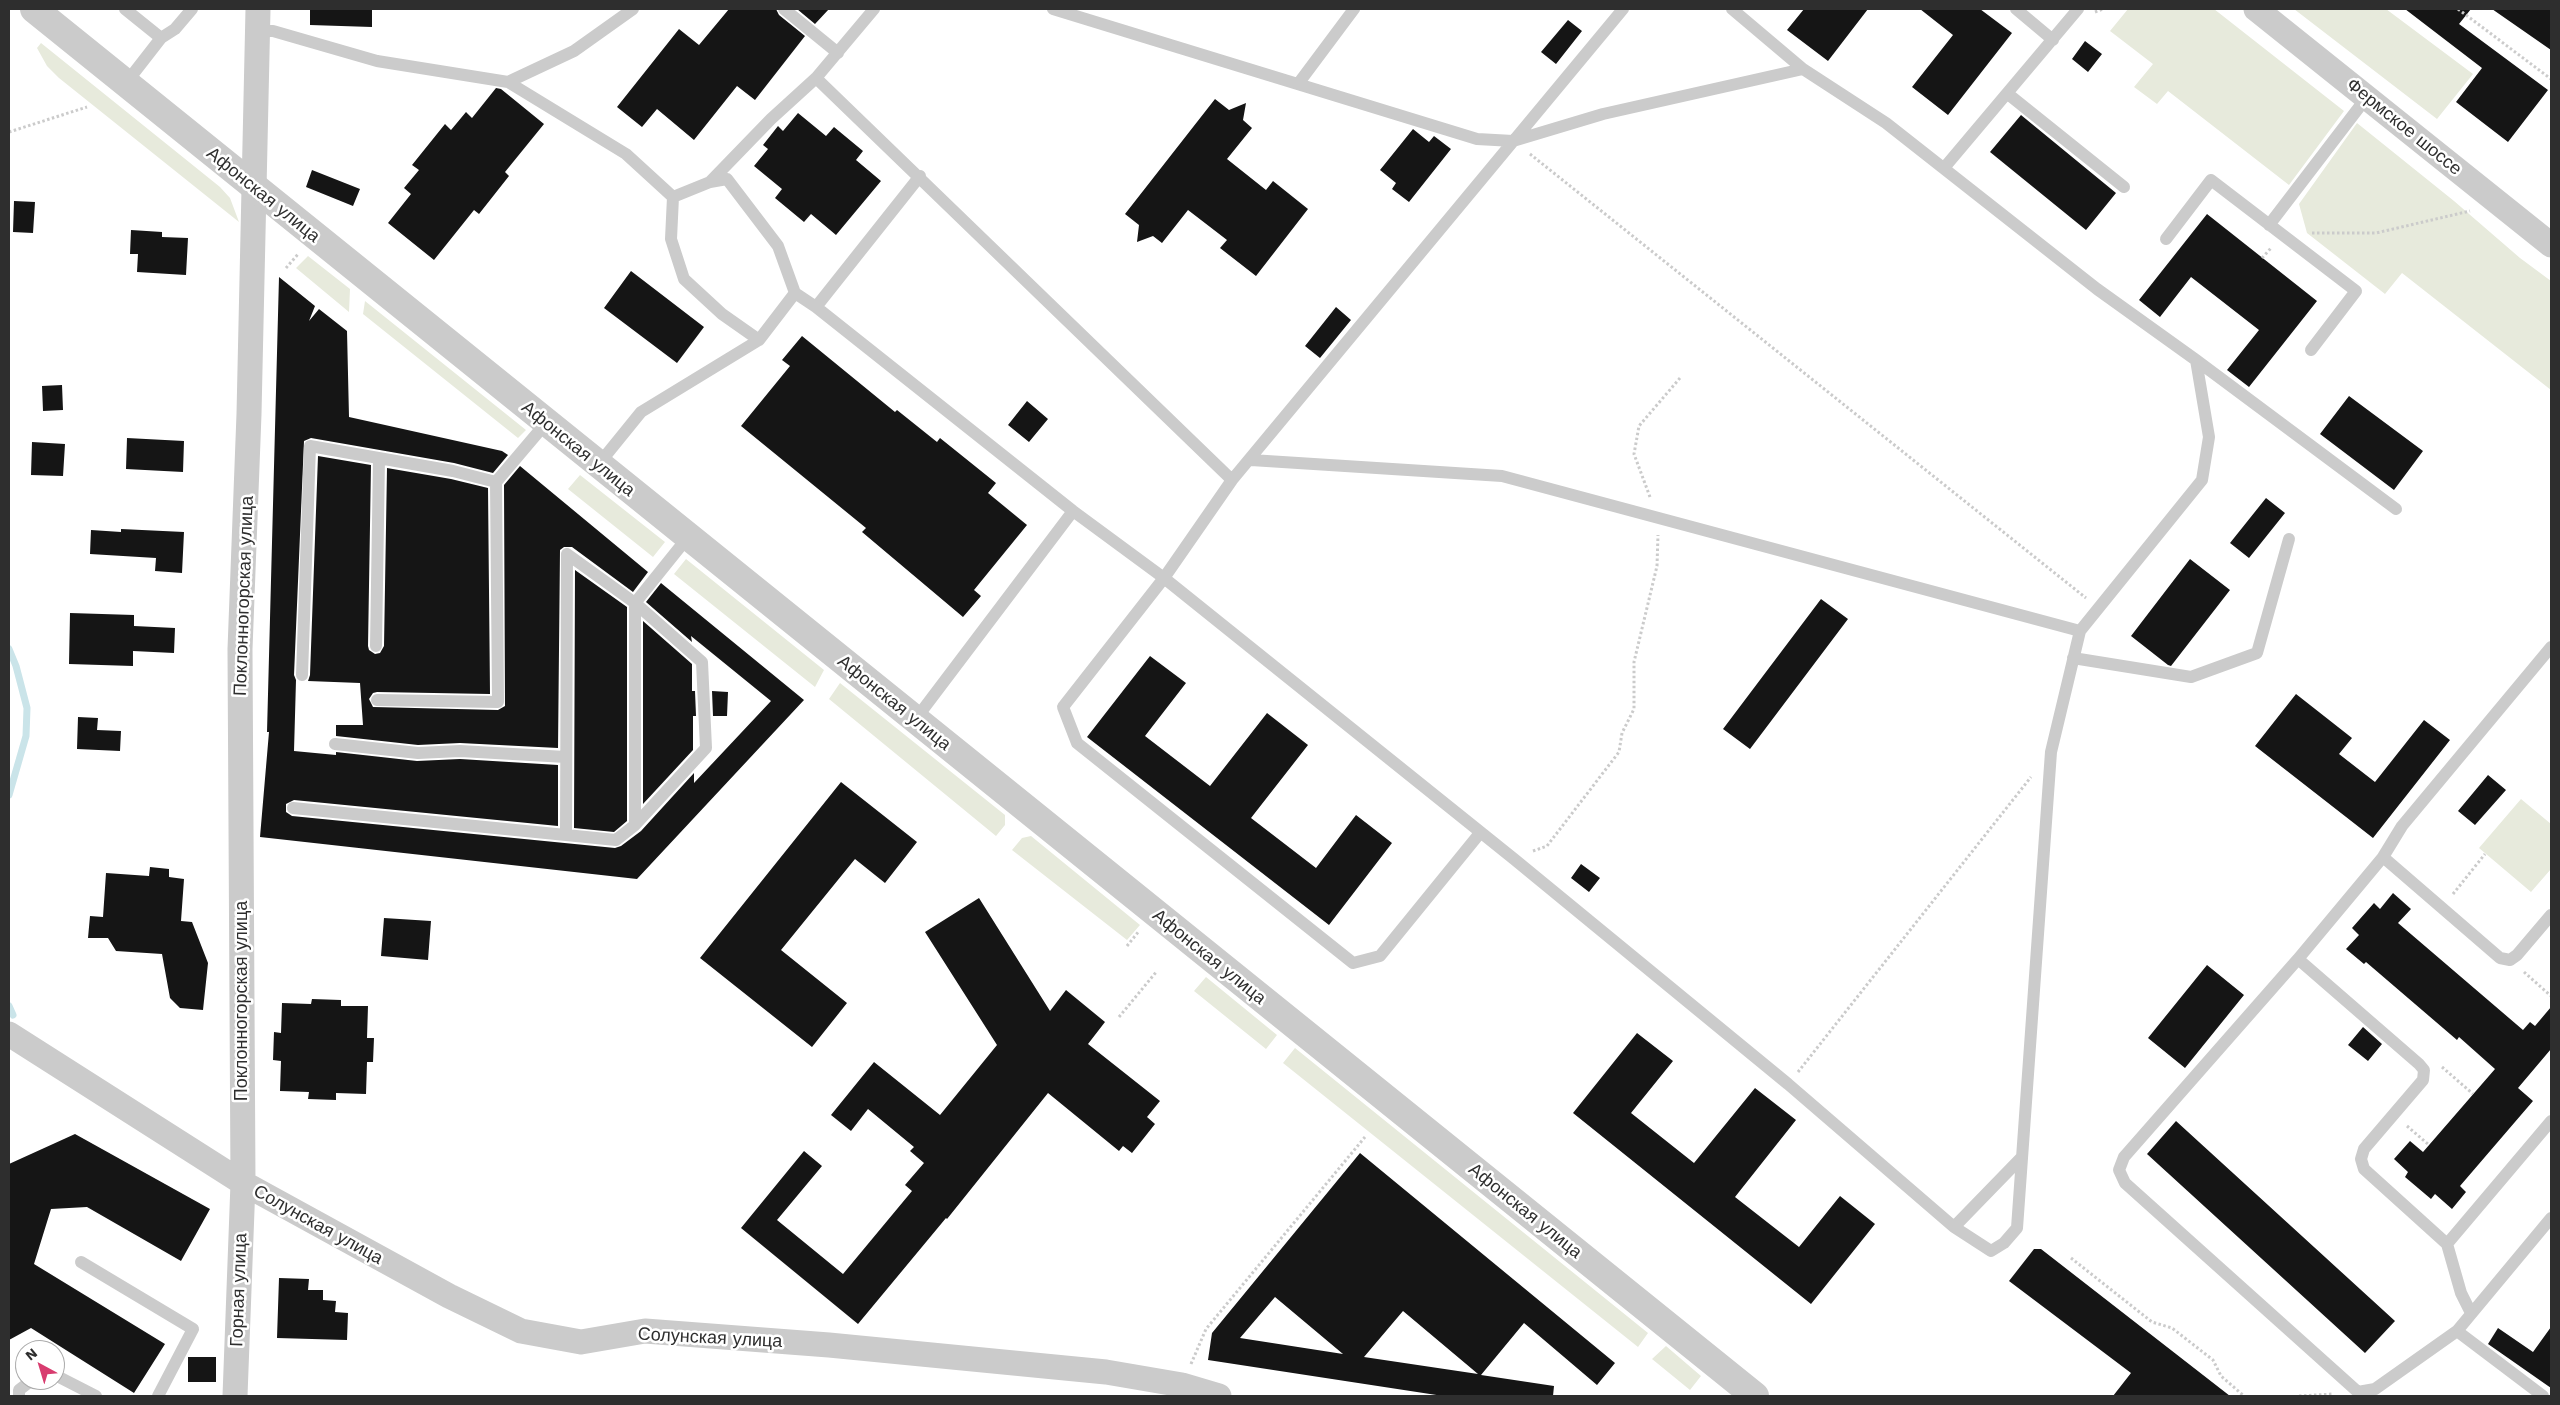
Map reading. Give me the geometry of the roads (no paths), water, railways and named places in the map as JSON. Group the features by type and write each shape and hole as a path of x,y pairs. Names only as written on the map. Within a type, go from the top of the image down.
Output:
{"street":[{"name":"Фермское шоссе","path":"2256,9 2551,245"},
{"name":"Афонская улица","path":"46,13 126,84 253,188 1755,1396"},
{"name":"Поклонногорская улица","path":"243,1183 240,649 249,414 257,20"},
{"name":"Солунская улица","path":"10,1037 243,1183 448,1296 521,1331 581,1342 645,1331 810,1344 1106,1372 1182,1386 1219,1396"},
{"name":"Горная улица","path":"235,1396 243,1183"}],"lane":[{"path":"125,9 162,38"},
{"path":"126,84 162,38 175,29 192,9"},
{"path":"508,82 574,51 632,9"},
{"path":"784,9 838,53"},
{"path":"710,182 771,119 816,78 874,9"},
{"path":"1053,9 1477,139 1513,141 1603,114 1803,68"},
{"path":"1298,84 1354,9"},
{"path":"1480,833 1380,956 1354,964 1076,743 1063,707 1164,578 1232,480 1251,460 1623,9"},
{"path":"1732,9 1803,68 1886,123 2097,289 2396,509"},
{"path":"2016,9 2053,40"},
{"path":"1944,168 2078,9"},
{"path":"257,20 273,32 376,61 508,82 626,154 674,197"},
{"path":"816,78 920,176 1232,480"},
{"path":"2008,94 2124,187"},
{"path":"2269,225 2367,98"},
{"path":"816,307 920,176"},
{"path":"674,197 710,182 727,179 778,246 795,293 816,307 1073,510 1164,578 1514,859 1788,1084 1954,1228 1991,1251 2004,1243 2016,1228 2051,752 2080,631 2202,480 2209,437 2196,360"},
{"path":"2166,238 2210,180 2356,292 2311,350"},
{"path":"674,197 671,239 684,279 722,314 759,340"},
{"path":"598,464 641,412 759,340 795,293"},
{"path":"377,700 498,702 496,482 546,423"},
{"path":"302,675 310,446 453,471 496,482"},
{"path":"376,646 379,458"},
{"path":"1251,460 1502,476 2080,631"},
{"path":"915,720 1073,510"},
{"path":"635,825 635,603 688,537"},
{"path":"2073,658 2191,677 2257,653 2289,539"},
{"path":"293,808 616,840 635,825 706,748 702,662 635,603 567,554 566,835"},
{"path":"2551,646 2402,826 2384,857 2298,959 2124,1157 2119,1170 2126,1183 2358,1392 2375,1389 2457,1331 2551,1218"},
{"path":"335,744 418,753 460,751 566,757"},
{"path":"2384,857 2500,958 2510,960 2517,955 2551,914"},
{"path":"2298,959 2424,1070 2423,1080 2364,1149 2361,1159 2364,1169 2447,1244 2461,1293 2471,1313"},
{"path":"2447,1244 2551,1121"},
{"path":"1954,1228 2022,1157"},
{"path":"81,1262 193,1329 158,1396"},
{"path":"2457,1331 2544,1396"},
{"path":"65,1380 96,1396"}],"waterway":[{"path":"9,649 16,666 27,708 26,736 9,795"},
{"path":"9,1006 13,1015"}]}
